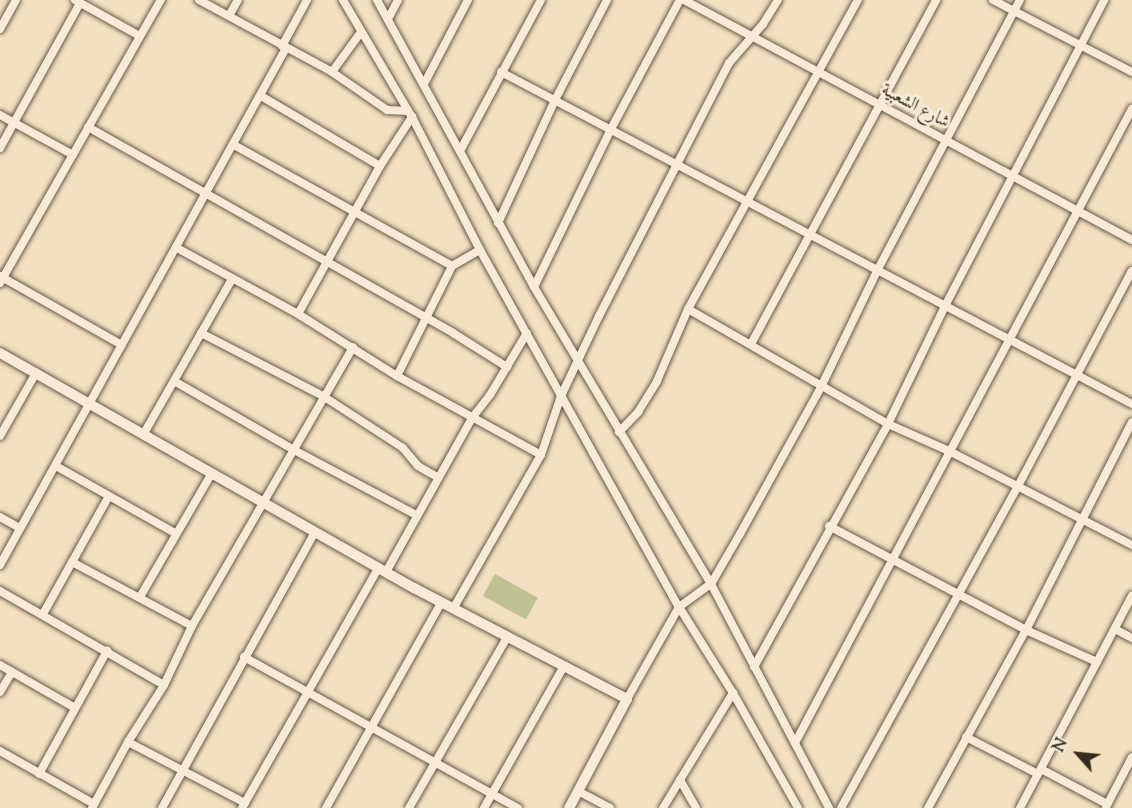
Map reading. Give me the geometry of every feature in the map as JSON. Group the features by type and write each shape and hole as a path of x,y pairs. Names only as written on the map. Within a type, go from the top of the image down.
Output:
{"street":[{"path":"0,29 16,0"},
{"path":"122,345 1,279 73,155 138,35 161,0"},
{"path":"199,0 332,72 387,110 410,114"},
{"path":"229,16 238,0"},
{"path":"0,565 261,96 307,0"},
{"path":"343,0 410,114 480,250 678,607 733,693 798,808"},
{"path":"377,0 534,287 711,584 829,808"},
{"path":"388,19 398,0"},
{"path":"424,84 468,0"},
{"path":"460,151 541,0"},
{"path":"498,223 555,100 607,0"},
{"path":"534,287 611,129 682,0"},
{"name":"شارع الشعبية","path":"682,0 1132,240"},
{"path":"453,609 541,455 561,396 729,63 751,38 778,0"},
{"path":"619,432 638,412 657,381 688,309 858,0"},
{"path":"751,344 936,0"},
{"path":"993,0 1132,72"},
{"path":"569,808 678,607 711,584 821,387 877,271 1020,0"},
{"path":"754,667 829,526 888,424 945,306 1104,0"},
{"path":"0,148 77,1 138,35"},
{"path":"332,72 360,32"},
{"path":"501,72 1132,404"},
{"path":"261,96 380,166"},
{"path":"795,743 1132,109"},
{"path":"298,314 410,114"},
{"path":"0,115 73,155"},
{"path":"88,127 507,367"},
{"path":"234,145 452,266"},
{"path":"177,248 298,314 396,376 541,455"},
{"path":"396,376 423,318 452,266 480,250"},
{"path":"841,808 959,595 1132,271"},
{"path":"143,435 232,279"},
{"path":"688,309 888,424 949,451 1132,545"},
{"path":"201,333 323,396 403,448 418,466 437,477"},
{"path":"128,742 244,805 308,692 472,418 490,395 526,333"},
{"path":"0,751 93,806 128,742 164,685 192,626 352,347"},
{"path":"0,353 441,603 627,699"},
{"path":"0,436 36,373"},
{"path":"174,381 294,450 416,515"},
{"path":"928,808 1026,630 1132,422"},
{"path":"56,466 175,533"},
{"path":"140,597 175,533 212,473"},
{"path":"43,614 110,496"},
{"path":"0,517 20,528"},
{"path":"829,526 1026,630 1097,662"},
{"path":"162,808 315,532"},
{"path":"72,562 192,626"},
{"path":"0,591 164,685"},
{"path":"1020,808 1132,596"},
{"path":"326,808 441,603"},
{"path":"1115,629 1132,638"},
{"path":"409,808 508,636"},
{"path":"39,774 107,651"},
{"path":"244,657 518,808"},
{"path":"0,665 75,708"},
{"path":"484,808 564,666"},
{"path":"0,692 12,672"},
{"path":"663,808 733,693"},
{"path":"966,737 1106,806 1132,757"},
{"path":"680,780 696,808"},
{"path":"578,791 610,808"}],"green space":[{"path":"495,574 538,598 526,620 483,596"}]}
